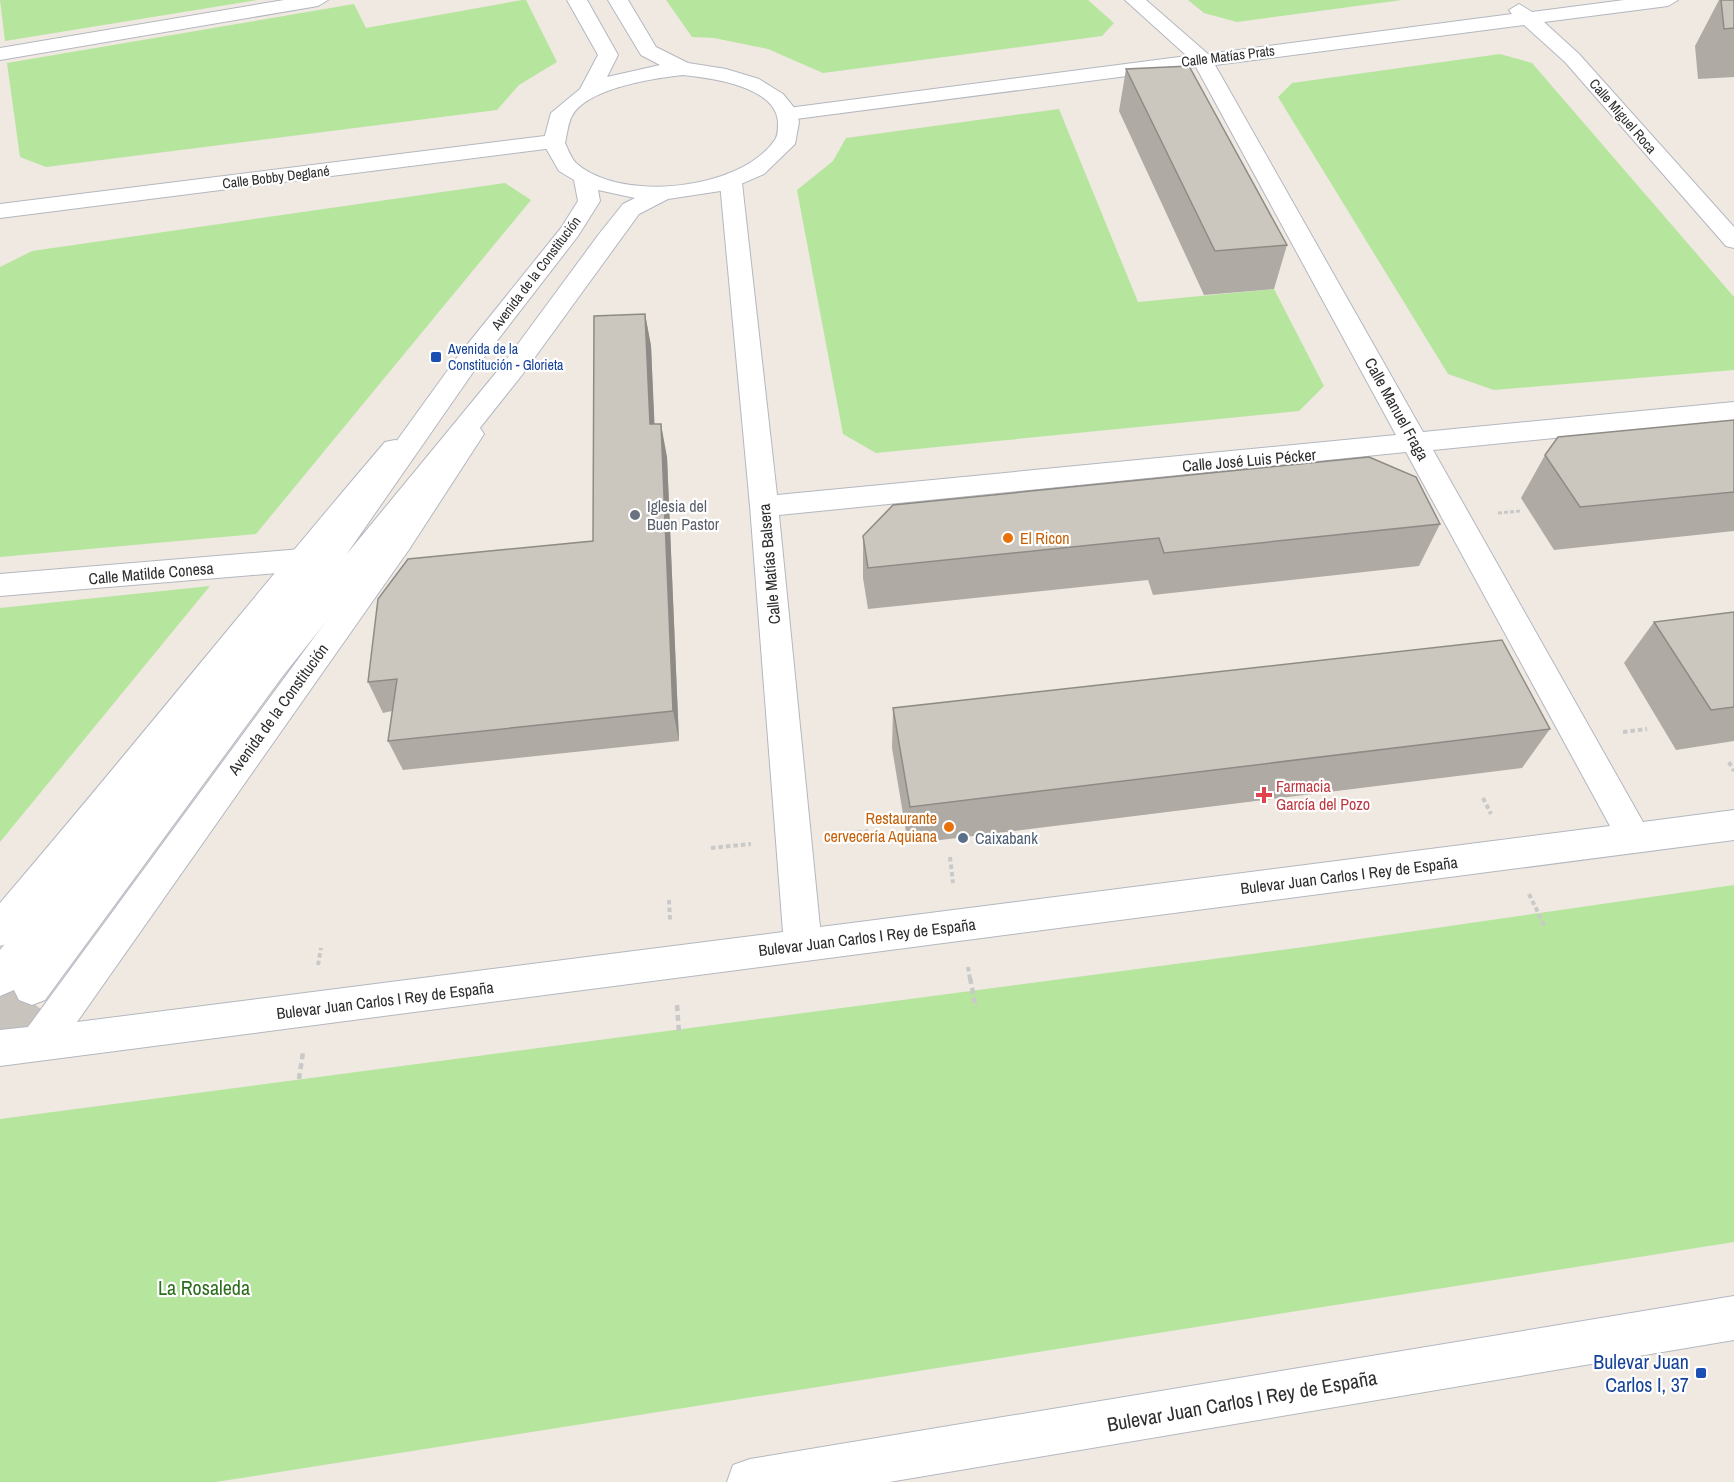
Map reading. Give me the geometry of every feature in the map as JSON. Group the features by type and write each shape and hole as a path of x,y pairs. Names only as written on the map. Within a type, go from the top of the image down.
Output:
{"street":[{"path":"0,54 318,0"},
{"path":"577,0 608,55 590,90"},
{"path":"618,0 648,51 683,69"},
{"name":"Calle Manuel Fraga","path":"1135,0 1202,59 1634,838"},
{"name":"Calle Miguel Roca","path":"1504,0 1531,19 1572,58 1734,241"},
{"name":"Calle Matías Prats","path":"788,114 1668,0"},
{"path":"683,69 722,73 748,80 776,98 788,114 788,138 774,159 731,183 702,190 661,195 615,189 585,178 572,171 556,151 553,142 562,112 590,90 625,77 683,69"},
{"name":"Calle Bobby Deglané","path":"0,211 553,142"},
{"name":"Avenida de la Constitución","path":"0,930 467,362 577,221 589,201 585,178"},
{"name":"Calle Matías Balsera","path":"731,183 764,506 803,946"},
{"name":"Avenida de la Constitución","path":"32,988 271,668 513,369 631,209 661,195"},
{"name":"Avenida de la Constitución","path":"0,979 328,558 467,362"},
{"name":"Avenida de la Constitución","path":"38,1045 400,541 513,369"},
{"name":"Calle José Luis Pécker","path":"764,506 1416,444 1734,411"},
{"name":"Calle Matilde Conesa","path":"0,585 302,560"},
{"name":"Bulevar Juan Carlos I Rey de España","path":"0,1048 38,1045 1734,825"},
{"name":"Bulevar Juan Carlos I Rey de España","path":"750,1482 865,1473 1734,1318"}],"path":[{"path":"1729,762 1734,771"}],"green space":[{"path":"0,0 257,0 5,41"},
{"path":"526,0 557,62 519,85 497,110 46,167 20,157 7,63 354,4 366,28"},
{"path":"666,0 1088,0 1114,23 1102,36 823,73 768,49 714,38 692,37"},
{"path":"1188,0 1402,0 1237,22 1204,13"},
{"path":"1500,54 1532,63 1734,297 1734,370 1494,390 1448,374 1278,97 1292,83"},
{"path":"1059,109 1138,302 1274,289 1324,386 1299,411 876,453 843,434 797,190 833,161 846,138"},
{"path":"505,183 531,200 256,534 0,557 0,267 32,251"},
{"path":"210,586 0,842 0,608"},
{"name":"La Rosaleda","path":"1734,885 1734,1242 216,1482 0,1482 0,1119 1304,947"}],"building":[{"path":"1721,0 1734,0 1734,28 1724,29"},
{"path":"1189,66 1287,245 1215,251 1126,69"},
{"name":"Iglesia del Buen Pastor","path":"645,314 650,424 661,424 673,711 388,741 397,679 368,682 378,599 408,559 593,541 594,316"},
{"path":"1734,420 1734,492 1580,507 1545,455 1558,437"},
{"path":"1369,457 1416,477 1440,524 1164,553 1159,538 868,568 863,536 893,505"},
{"path":"1734,612 1734,707 1711,710 1654,622"},
{"path":"1502,640 1550,729 910,807 893,708"}],"tunnel":[{"path":"0,1031 32,988"}],"place":[{"name":"Avenida de la Constitución - Glorieta","path":"436,357"},
{"name":"Iglesia del Buen Pastor","path":"635,515"},
{"name":"El Ricon","path":"1008,538"},
{"name":"Farmacia García del Pozo","path":"1264,795"},
{"name":"Restaurante cervecería Aquiana","path":"949,827"},
{"name":"Caixabank","path":"963,838"},
{"name":"Bulevar Juan Carlos I, 37","path":"1701,1373"}]}
